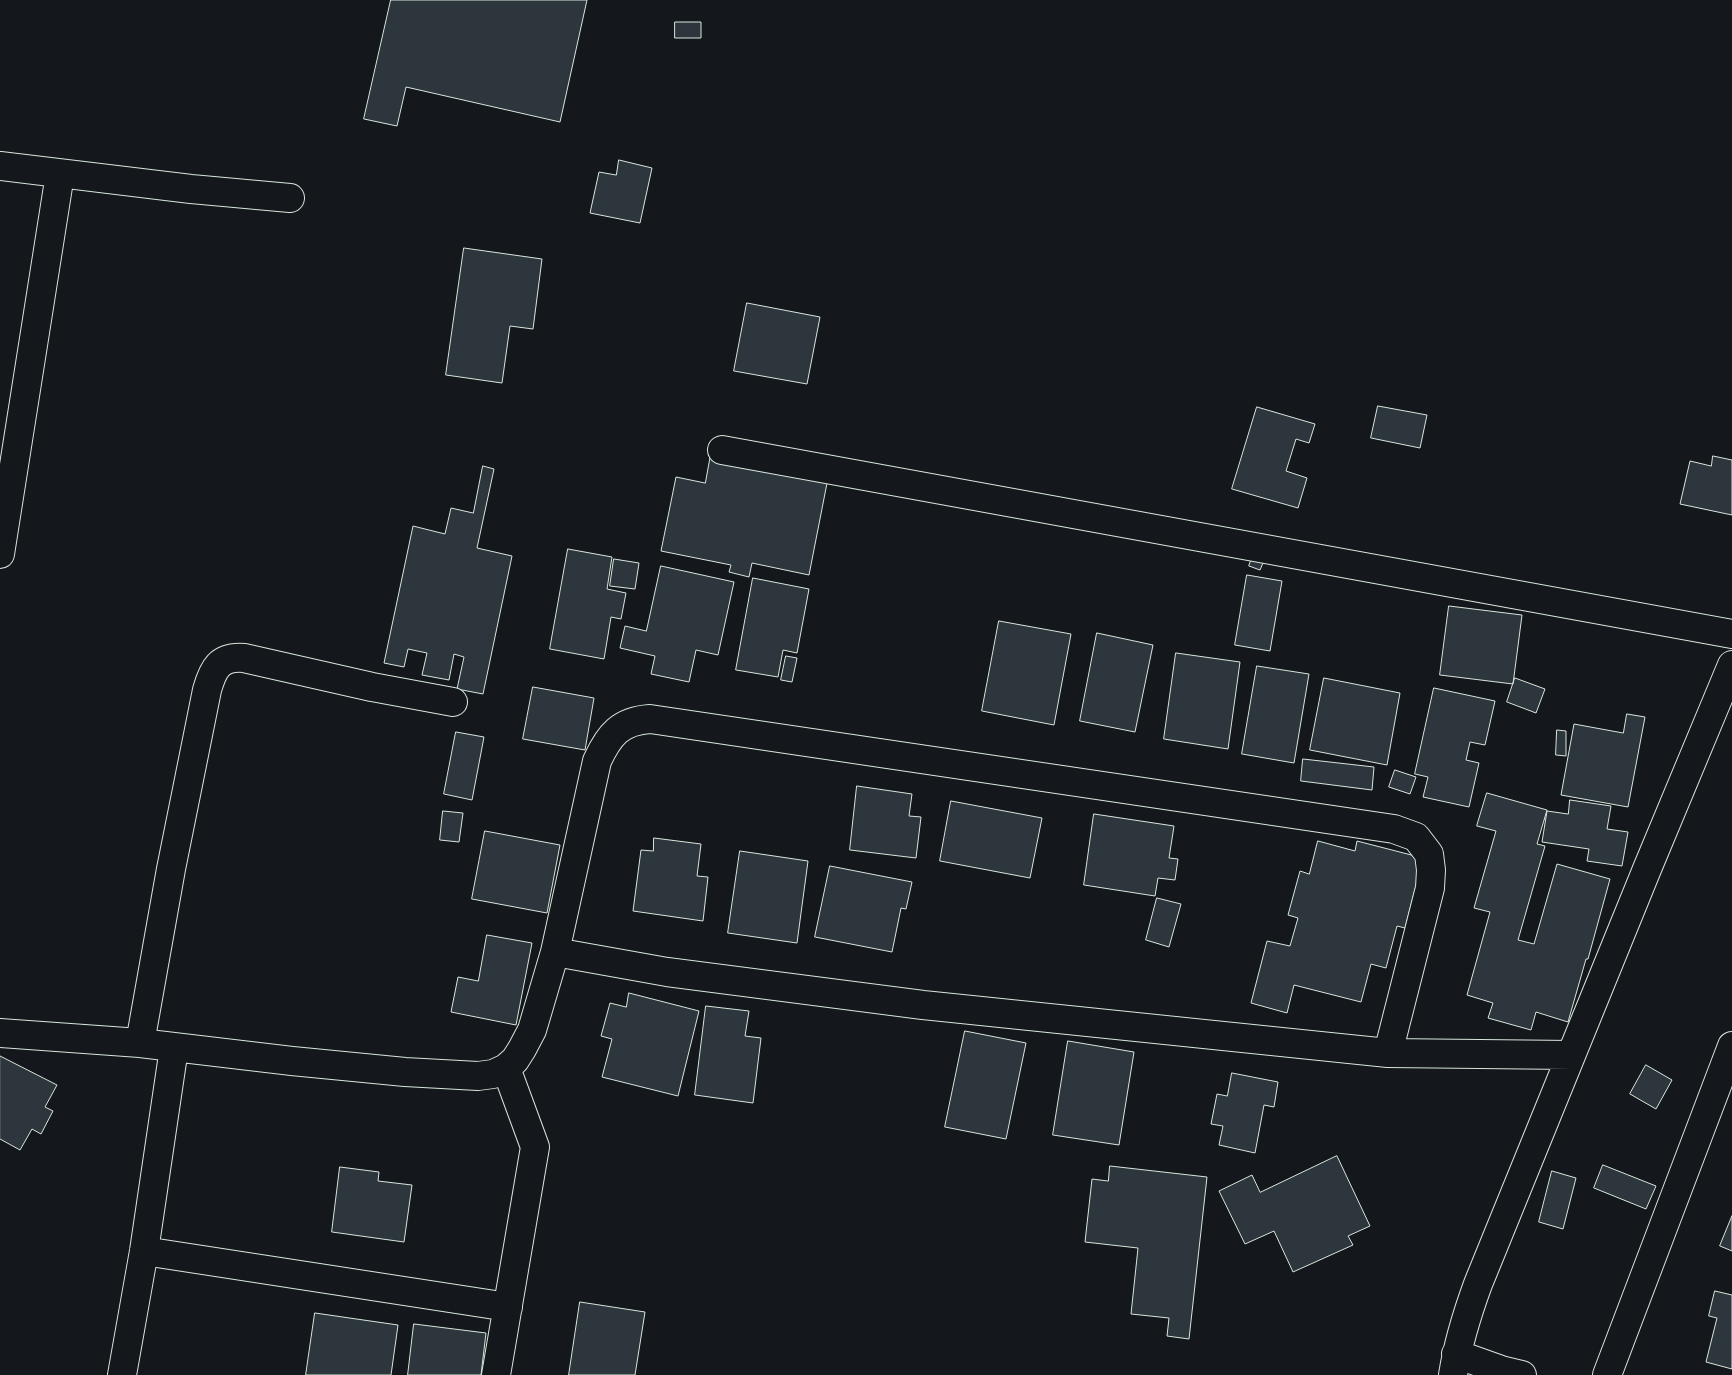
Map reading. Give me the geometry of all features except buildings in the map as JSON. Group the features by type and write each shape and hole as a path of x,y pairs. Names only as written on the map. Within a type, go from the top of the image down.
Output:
{"street":[{"path":"0,166 290,198"},
{"path":"0,554 60,174"},
{"path":"722,450 1732,634"},
{"path":"140,1043 171,869 207,690 216,667 232,657 244,658 372,687 453,702"},
{"path":"1522,1375 1455,1364 1465,1321 1478,1284 1571,1055 1732,665"},
{"path":"0,1033 140,1043 414,1073 478,1076 493,1074 506,1068 515,1060 532,1030 555,952 597,761 608,739 618,730 639,720 650,719 1394,829 1416,836 1429,854 1432,870 1430,888 1388,1053"},
{"path":"555,952 667,972 923,1005 1388,1053 1571,1055"},
{"path":"1607,1375 1732,1046"},
{"path":"122,1375 144,1252 174,1048"},
{"path":"496,1375 535,1147 506,1068"},
{"path":"144,1252 508,1307"}]}
